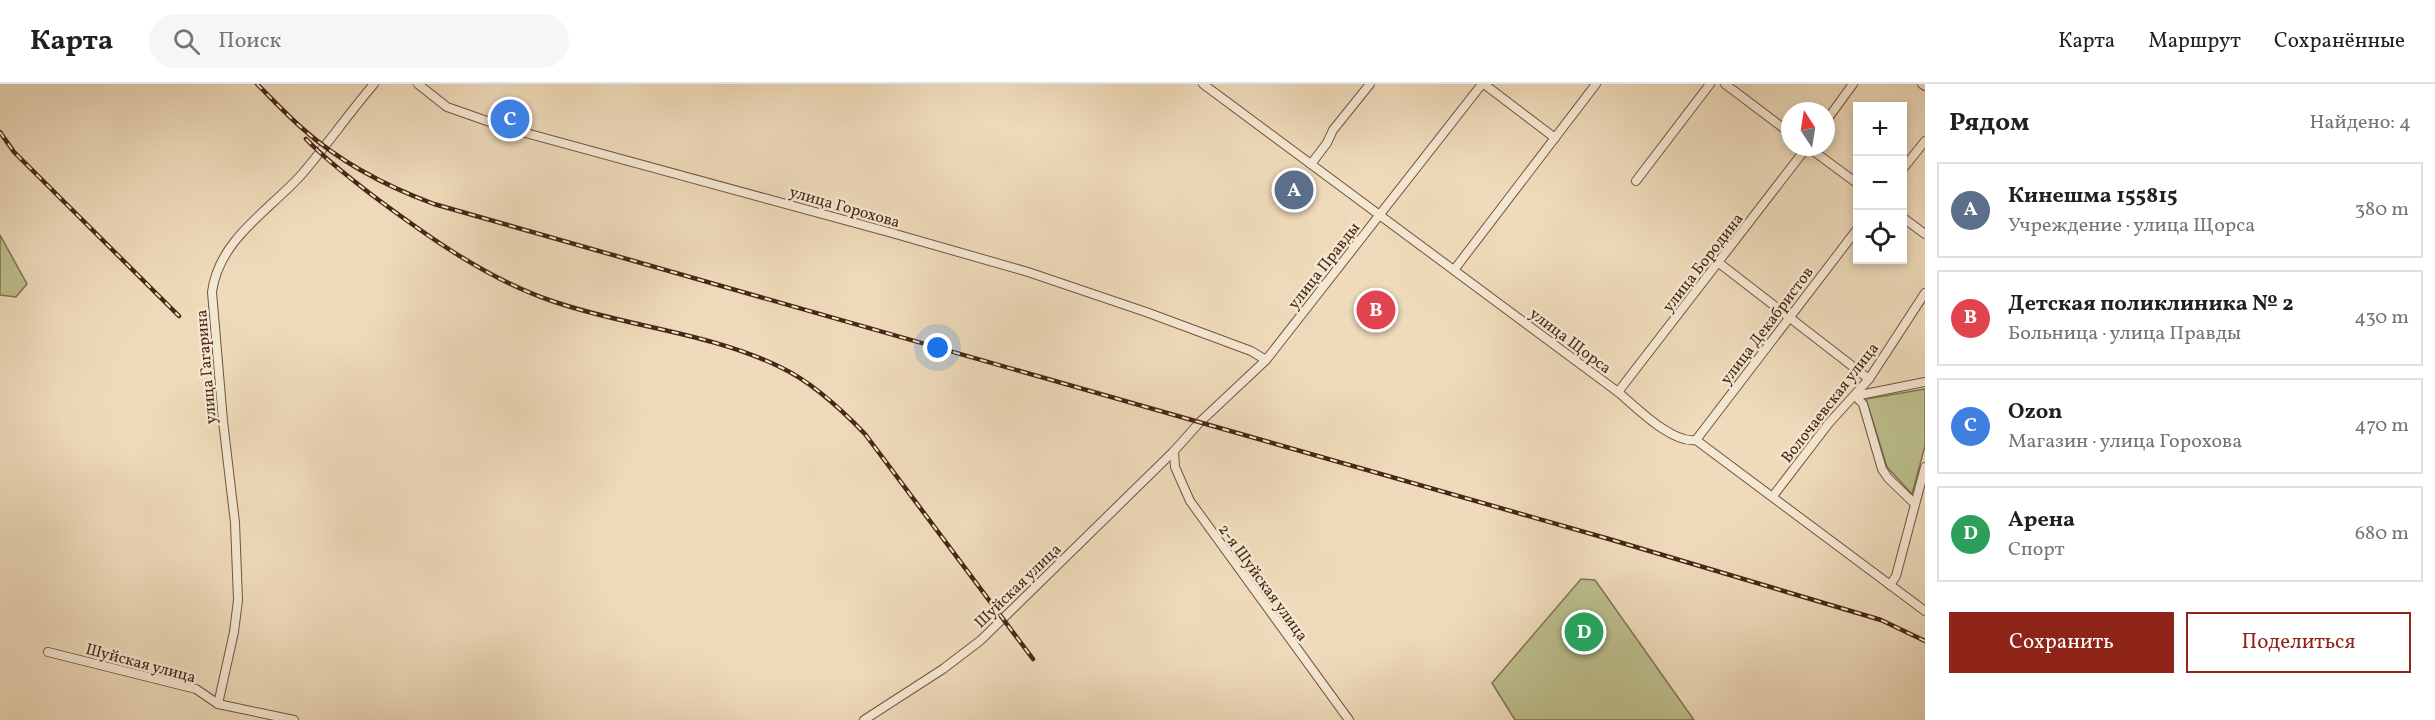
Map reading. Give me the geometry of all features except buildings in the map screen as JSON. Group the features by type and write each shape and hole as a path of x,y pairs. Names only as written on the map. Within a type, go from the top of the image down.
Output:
{"street":[{"name":"улица Гагарина","path":"219,704 234,632 238,600 235,523 222,410 213,281 218,267 235,241 264,209 300,176 374,84"},
{"name":"улица Горохова","path":"418,84 447,106 504,127 1028,272 1212,336 1251,351 1266,360"},
{"name":"улица Щорса","path":"1203,84 1674,436 1689,441 1696,440 1925,611"},
{"path":"1311,164 1327,143 1333,130 1370,84"},
{"name":"улица Правды","path":"1174,451 1200,422 1266,360 1483,84"},
{"path":"1483,84 1555,138"},
{"path":"1454,270 1596,84"},
{"path":"1636,181 1710,84"},
{"path":"1725,84 1781,126"},
{"path":"1835,109 1853,84"},
{"path":"1907,164 1925,141"},
{"name":"улица Бородина","path":"1618,392 1800,156"},
{"path":"1819,156 1853,181"},
{"path":"1907,221 1925,234"},
{"name":"улица Декабристов","path":"1696,440 1853,233"},
{"path":"1719,263 1869,379"},
{"name":"Волочаевская улица","path":"1773,496 1829,423 1869,379 1925,293"},
{"path":"1855,396 1925,381"},
{"path":"1855,396 1863,404 1882,469 1888,478 1915,504"},
{"name":"Шуйская улица","path":"864,720 981,640 1174,451"},
{"name":"2-я Шуйская улица","path":"1174,451 1175,467 1190,501 1349,720"},
{"path":"1890,585 1896,576 1925,467"},
{"name":"Шуйская улица","path":"48,652 195,689 219,704 294,720"}],"green space":[{"path":"0,235 27,284 16,297 0,295"},
{"path":"1925,389 1925,446 1912,494 1887,467 1866,399"},
{"path":"1581,579 1595,580 1694,720 1515,720 1492,683"}],"railway":[{"path":"257,84 297,124 349,163 382,182 434,204 1609,539 1881,620 1925,641"},
{"path":"0,132 14,152 179,316"},
{"path":"306,139 346,175 414,226 458,255 504,281 580,310 696,338 753,355 792,373 815,388 865,434 1033,659"}],"place":[{"name":"Ozon","path":"510,119"},
{"name":"Кинешма 155815","path":"1294,190"},
{"name":"Детская поликлиника № 2","path":"1376,310"},
{"name":"Арена","path":"1584,632"}]}
